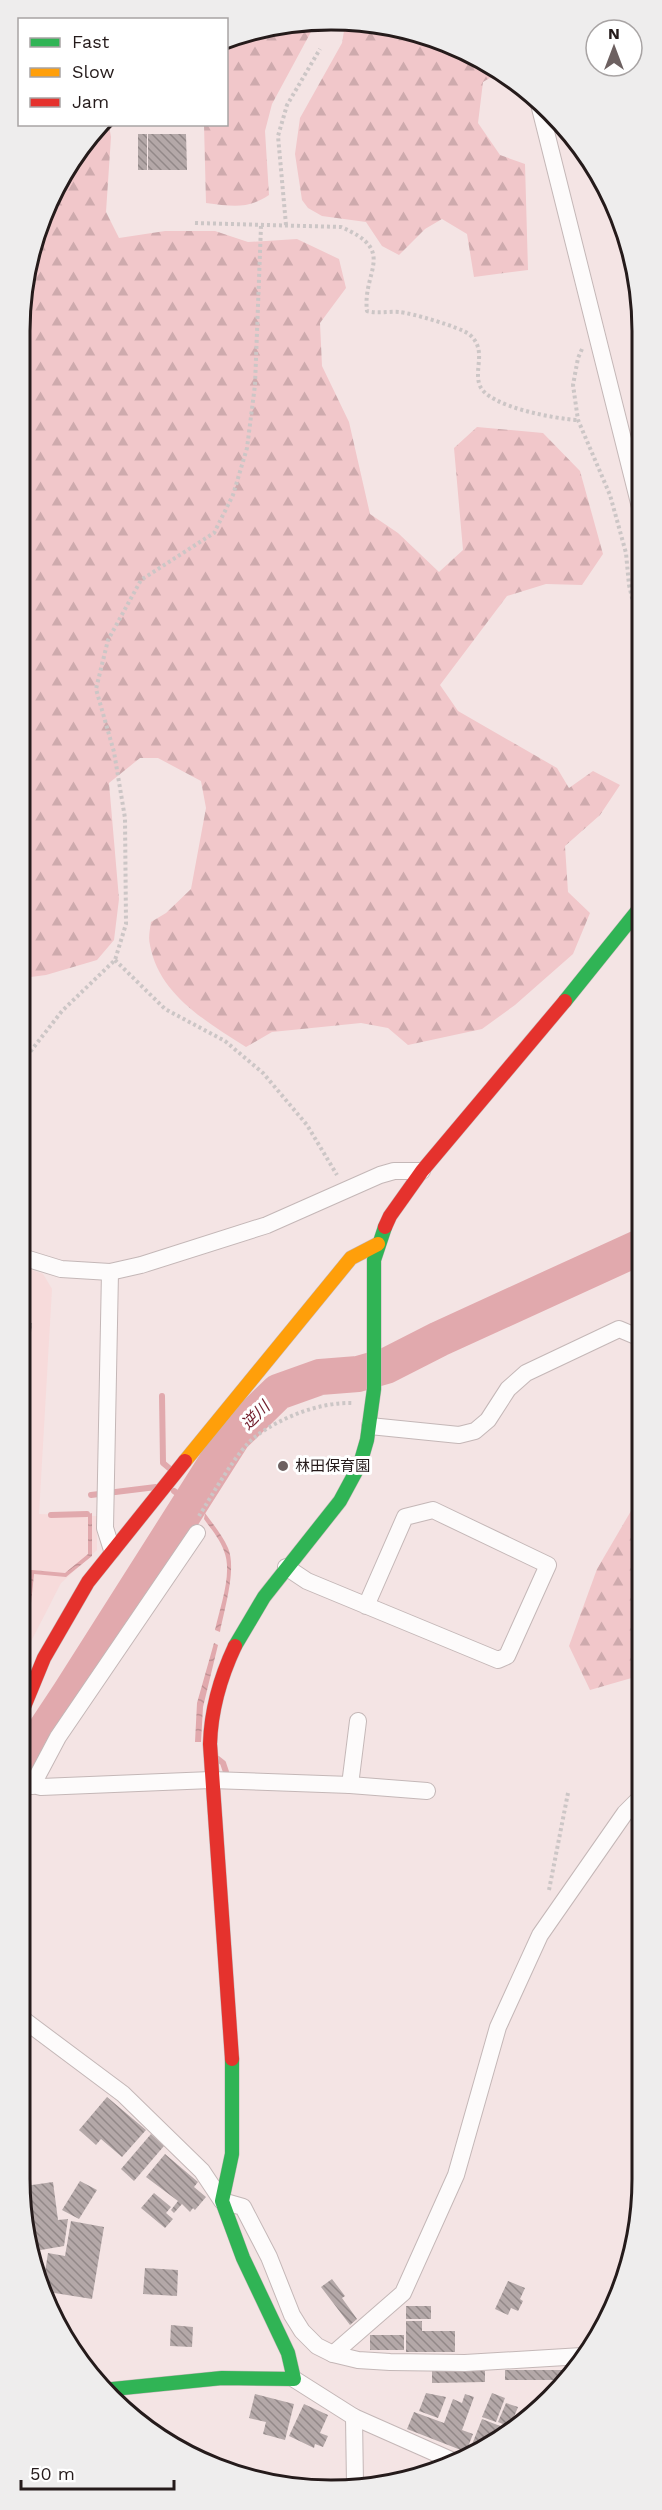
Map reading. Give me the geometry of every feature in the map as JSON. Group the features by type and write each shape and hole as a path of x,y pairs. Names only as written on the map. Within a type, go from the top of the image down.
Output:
{"street":[{"path":"542,116 632,479"},
{"path":"222,2201 228,2170 233,2115 233,2072 211,1780 210,1738 223,1674 237,1640 286,1568 345,1493 360,1463 370,1426 374,1354 373,1286 378,1244 390,1216 422,1170 604,955 632,918"},
{"path":"30,1259 61,1269 110,1272 141,1265 267,1225 394,1170 422,1170"},
{"path":"30,1692 63,1621 112,1550 351,1258 378,1244"},
{"path":"110,1272 105,1528 112,1550"},
{"path":"370,1426 459,1435 475,1431 488,1420 508,1389 526,1373 619,1329 632,1334"},
{"path":"286,1568 307,1581 366,1606 498,1660 507,1656 548,1565 434,1510 405,1517 366,1606"},
{"path":"30,1777 197,1533"},
{"path":"350,1785 358,1721"},
{"path":"30,1784 211,1780 350,1785 427,1791"},
{"path":"333,2354 404,2293 456,2175 498,2027 540,1935 632,1806"},
{"path":"30,2024 123,2094 202,2171 222,2201 243,2258 288,2353 294,2379"},
{"path":"222,2201 243,2207 269,2257 292,2315 302,2331 317,2346 333,2354 358,2360 465,2363 574,2356"},
{"path":"115,2389 221,2376 294,2379 354,2417 445,2457"},
{"path":"354,2417 355,2479"}],"path":[{"path":"286,225 278,136 287,105 320,49"},
{"path":"195,223 341,227 359,235 372,249 375,260 366,301 367,311 379,314 398,312 423,317 468,334 477,345 481,355 479,384 487,396 501,403 561,419 578,420"},
{"path":"30,1052 62,1011 115,960 126,924 125,818 114,752 96,689 108,640 141,580 214,533 233,495 247,448 255,385 261,226"},
{"path":"594,327 578,358 573,385 578,420 610,495 626,553 632,598"},
{"path":"115,960 165,1009 225,1041 263,1073 307,1125 345,1190"},
{"path":"197,1533 196,1521 253,1437 305,1410 337,1403 372,1401"},
{"path":"549,1891 568,1793"}],"shaded area":[{"path":"30,1269 43,1274 52,1289 39,1514 97,1516 97,1550 61,1583 30,1643"}],"green space":[{"path":"311,31 272,104 265,131 269,195 246,205 206,203 204,126 228,126 228,48 272,36"},
{"path":"344,31 409,40 446,53 492,77 483,82 478,123 500,155 525,164 528,270 474,277 467,234 442,219 425,229 399,255 382,246 366,222 322,216 308,208 302,200 295,154 300,118 342,43"},
{"path":"109,128 111,137 106,212 119,238 165,231 215,231 248,242 297,239 339,259 346,288 320,323 322,366 349,422 370,514 398,533 439,572 463,550 454,448 477,427 543,433 580,471 603,554 582,585 546,584 507,596 440,685 458,711 557,768 569,788 593,771 620,785 600,815 565,846 568,892 590,913 573,954 515,1005 482,1029 408,1045 388,1028 361,1023 272,1032 246,1047 201,1017 174,993 163,979 155,963 149,934 151,922 166,913 191,889 206,808 201,781 158,758 140,758 109,783 119,899 114,940 97,960 46,975 30,977 31,311 40,253 53,216 70,180"},
{"path":"632,1509 632,1678 590,1690 569,1646 597,1569"}],"water":[{"path":"92,1513 92,1556 66,1577 34,1574 30,1614 30,1570 65,1573 88,1554 88,1514"},
{"path":"205,1513 223,1539 230,1557 229,1590 220,1632 215,1630 225,1590 226,1560 220,1542 204,1519"},
{"path":"214,1643 218,1645 203,1707 201,1742 195,1742 197,1703"}],"building":[{"path":"138,134 147,134 147,170 138,170"},
{"path":"148,134 186,134 187,170 148,170"},
{"path":"107,2097 146,2130 122,2157 101,2139 96,2145 79,2130"},
{"path":"151,2134 164,2146 134,2181 121,2169"},
{"path":"165,2154 198,2182 194,2187 206,2197 195,2210 193,2208 190,2212 182,2204 174,2213 171,2210 178,2201 146,2177"},
{"path":"80,2181 97,2190 79,2219 62,2210"},
{"path":"53,2182 58,2220 68,2219 64,2246 39,2250 30,2185"},
{"path":"154,2193 171,2207 166,2213 173,2219 165,2228 141,2208"},
{"path":"71,2221 104,2227 92,2299 52,2293 45,2273 48,2253 65,2256"},
{"path":"145,2268 178,2270 177,2296 143,2294"},
{"path":"332,2279 345,2296 342,2298 357,2319 350,2325 321,2287"},
{"path":"508,2281 525,2288 520,2299 523,2301 518,2311 511,2308 508,2315 495,2309"},
{"path":"406,2306 431,2306 431,2319 406,2319"},
{"path":"406,2321 422,2321 422,2331 455,2331 455,2352 406,2352"},
{"path":"171,2325 193,2327 192,2347 170,2346"},
{"path":"370,2335 404,2335 404,2350 370,2350"},
{"path":"505,2370 563,2370 554,2380 505,2380"},
{"path":"432,2371 485,2371 485,2382 432,2383"},
{"path":"426,2393 446,2397 438,2418 419,2411"},
{"path":"492,2393 505,2398 496,2422 482,2417"},
{"path":"255,2394 294,2404 285,2440 263,2434 266,2422 249,2418"},
{"path":"465,2394 474,2397 462,2430 473,2434 468,2447 464,2449 461,2450 407,2429 414,2412 444,2423 453,2399 462,2403"},
{"path":"506,2403 518,2407 513,2418 504,2425 498,2422"},
{"path":"304,2404 328,2415 320,2433 328,2436 323,2447 315,2444 314,2448 289,2436"},
{"path":"482,2419 502,2427 481,2440 472,2445"}],"waterway":[{"name":"逆川","path":"30,1753 233,1436 278,1392 320,1377 358,1374 386,1366 439,1339 632,1251"},
{"path":"162,1396 163,1463 169,1468"},
{"path":"91,1495 156,1487"},
{"path":"174,1491 197,1508"},
{"path":"51,1515 87,1514"},
{"path":"218,1759 223,1763 226,1772"}],"traffic: fast":[{"path":"565,1001 632,918"},
{"path":"235,1646 264,1597 340,1501 360,1464 367,1440 374,1389 374,1260 385,1227"},
{"path":"115,2389 222,2378 294,2379 288,2353 243,2258 222,2201 232,2154 232,2059"}],"traffic: slow":[{"path":"185,1461 351,1258 378,1244"}],"traffic: jam":[{"path":"385,1227 390,1216 422,1171 565,1001"},
{"path":"30,1692 44,1658 88,1582 185,1461"},
{"path":"232,2059 210,1744 217,1694 235,1646"}],"place":[{"name":"林田保育園","path":"283,1466"}]}
